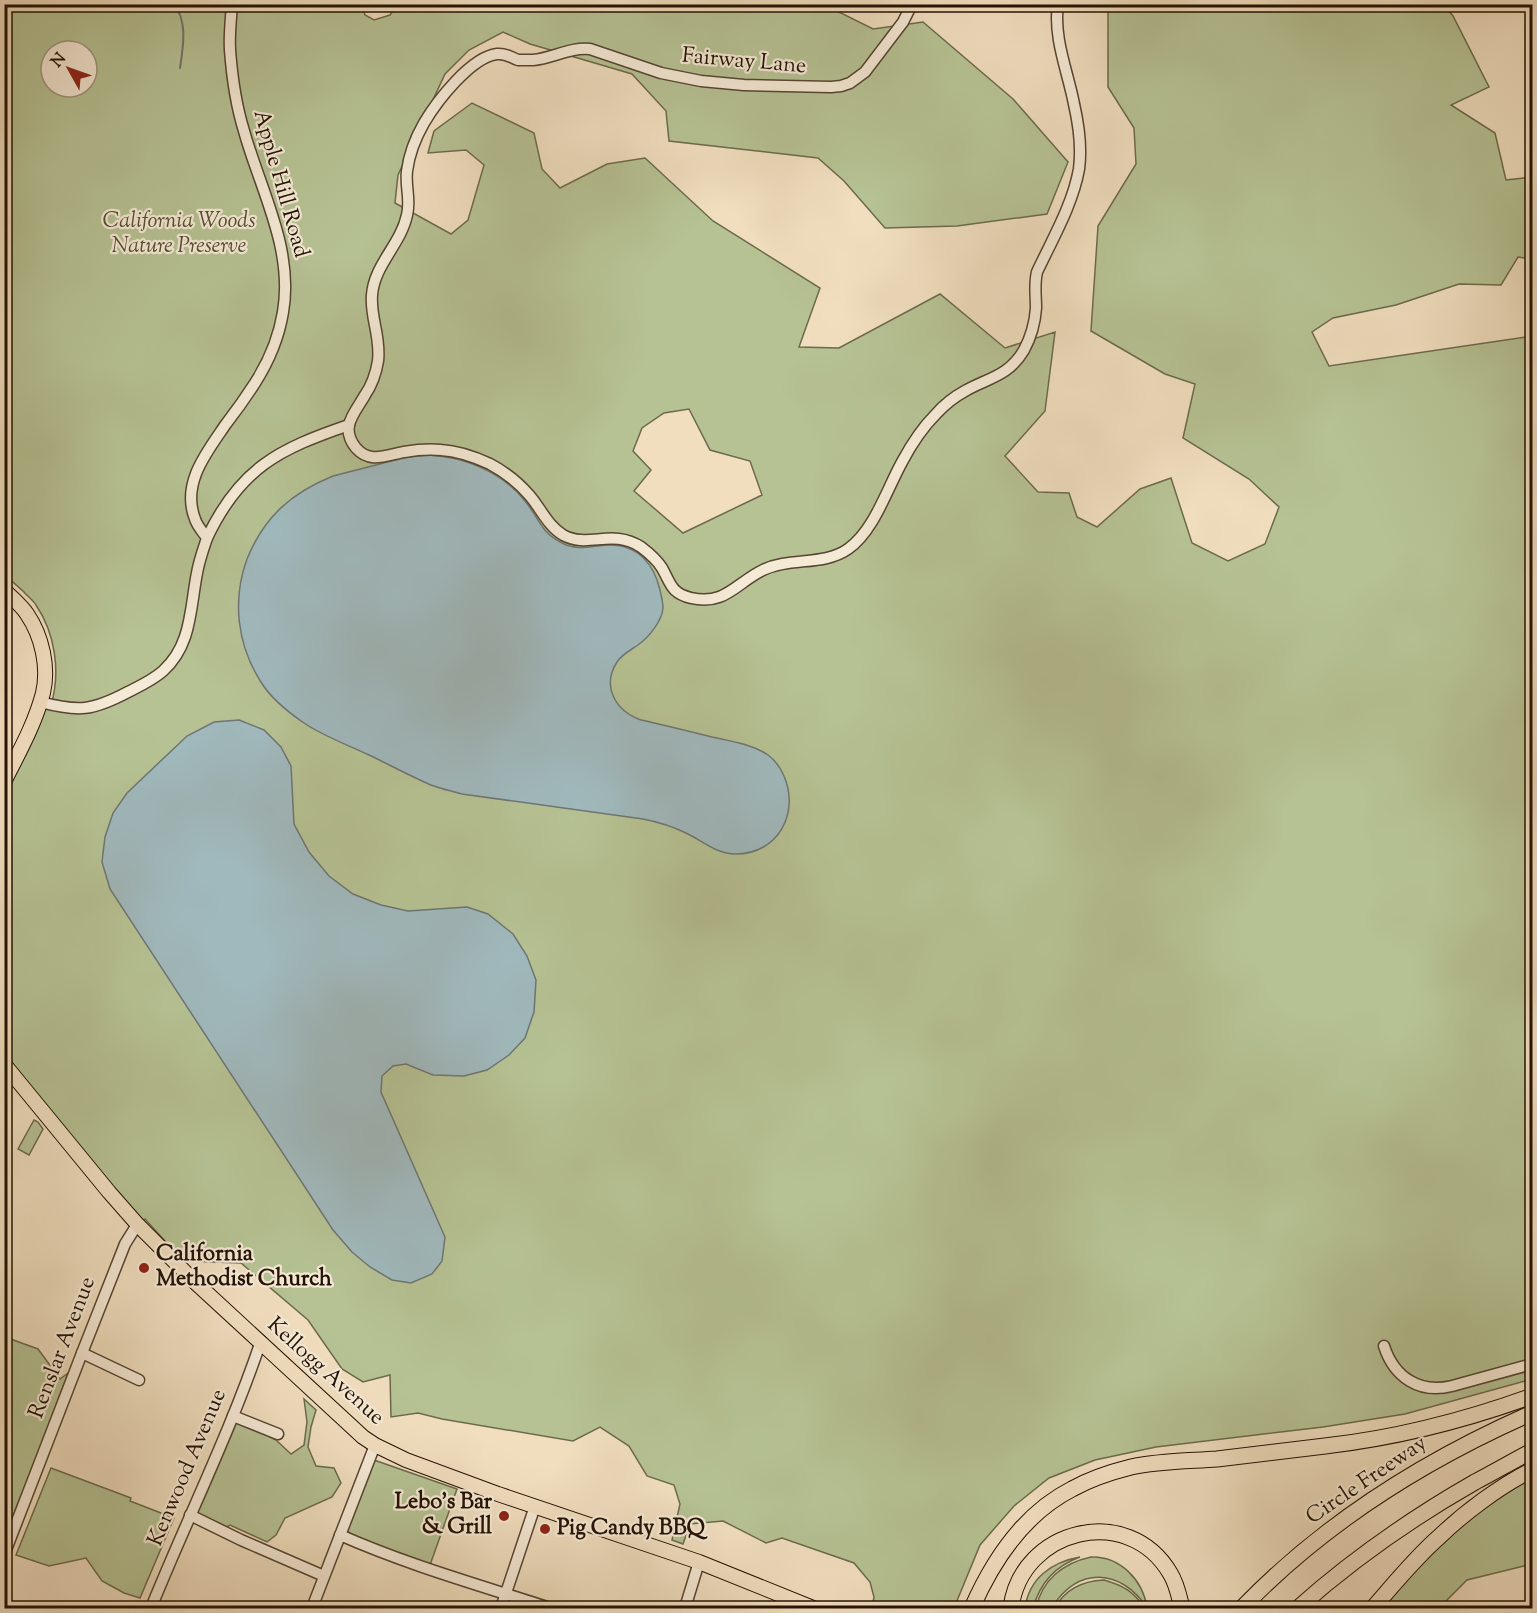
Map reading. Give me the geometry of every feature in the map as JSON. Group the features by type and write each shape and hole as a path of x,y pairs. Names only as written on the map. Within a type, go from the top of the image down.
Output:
{"highway":[{"path":"972,1608 990,1571 1015,1534 1040,1510 1070,1490 1100,1477 1133,1467 1374,1439 1461,1418 1533,1396"},
{"name":"Circle Freeway","path":"1242,1608 1281,1571 1363,1506 1411,1475 1533,1413"},
{"path":"1298,1608 1346,1568 1411,1520 1533,1451"},
{"path":"1373,1608 1439,1537 1501,1489 1533,1470"},
{"path":"1011,1608 1012,1597 1020,1578 1040,1553 1066,1537 1096,1532 1127,1537 1154,1554 1174,1580 1182,1608"}],"main road":[{"path":"4,590 26,612 38,635 45,672 43,693 34,720 4,783"},
{"name":"Kellogg Avenue","path":"4,1065 138,1225 196,1283 375,1445 416,1463 535,1506 699,1562 813,1608"}],"street":[{"name":"Apple Hill Road","path":"207,538 194,518 191,493 193,482 201,460 268,361 280,328 285,292 283,256 277,232 244,131 236,97 230,48 232,4"},
{"name":"Fairway Lane","path":"349,425 354,411 371,385 375,374 378,338 372,309 373,287 408,213 407,172 416,139 453,84 478,60 501,53 518,59 537,59 583,48 661,74 701,81 782,86 841,86 859,78 865,72 903,22 912,4"},
{"path":"40,702 63,708 90,708 109,702 155,678 164,670 180,650 186,636 196,574 207,538 230,498 256,470 286,449 315,436 349,425 354,445 368,457 441,450 471,456 489,464 518,483 529,494 548,522 564,535 588,540 615,538 635,543 659,564 669,585 686,597 714,599 732,591 771,567 788,562 820,559 848,550 865,533 901,462 924,427 938,412 962,393 1010,369 1017,362 1032,333 1036,308 1035,279 1072,195 1079,166 1080,136 1059,40 1058,4"},
{"name":"Renslar Avenue","path":"4,1555 125,1244 138,1225"},
{"name":"Kenwood Avenue","path":"151,1608 233,1416 261,1341"},
{"path":"1384,1346 1387,1356 1402,1376 1431,1389 1441,1389 1533,1364"},
{"path":"82,1353 140,1380"},
{"path":"233,1416 278,1434"},
{"path":"312,1608 375,1445"},
{"path":"501,1608 535,1506"},
{"path":"190,1515 324,1576"},
{"path":"340,1534 388,1555 550,1608"},
{"path":"685,1608 699,1562"}],"green space":[{"name":"California Woods Nature Preserve","path":"361,4 365,15 374,20 390,15 397,4 823,4 873,29 923,22 1013,99 1068,162 1047,214 957,226 885,228 844,181 818,158 669,141 666,111 632,74 530,44 503,32 469,50 445,74 398,175 395,203 451,234 468,220 484,165 466,150 428,153 434,131 472,103 534,133 542,169 560,188 607,164 645,158 713,221 820,288 799,347 839,348 940,294 1005,348 1055,332 1045,411 1005,456 1038,492 1069,493 1077,517 1097,527 1140,489 1171,478 1192,543 1228,561 1265,544 1279,507 1249,479 1183,438 1195,384 1165,374 1091,331 1098,226 1136,164 1134,128 1108,87 1108,5 1444,5 1453,16 1489,87 1451,105 1495,133 1506,180 1532,177 1532,259 1518,257 1501,285 1459,284 1396,305 1333,318 1312,332 1329,366 1532,336 1532,1379 1405,1414 1323,1427 1156,1447 1095,1460 1049,1478 1014,1506 980,1545 954,1608 872,1608 874,1597 870,1582 854,1563 782,1538 766,1543 723,1521 690,1524 683,1544 672,1540 680,1504 674,1485 647,1476 629,1446 600,1427 573,1441 418,1413 391,1417 390,1375 363,1382 342,1369 308,1320 241,1263 187,1261 145,1219 138,1225 5,1064 5,782 40,702 51,705 56,666 52,640 43,616 32,600 5,577 4,5","holes":["689,409 710,450 750,461 762,495 683,533 634,491 651,470 633,451 642,428 664,413"]},
{"path":"34,1120 43,1129 29,1155 18,1149"},
{"path":"5,1337 38,1349 60,1379 68,1373 5,1545"},
{"path":"304,1399 316,1410 308,1447 316,1466 334,1468 341,1483 332,1497 285,1518 276,1535 267,1542 230,1525 223,1529 200,1517 197,1512 235,1420 276,1440 291,1454 304,1445 307,1422"},
{"path":"374,1460 457,1489 430,1565 354,1538 348,1531 348,1524"},
{"path":"51,1468 131,1498 130,1501 174,1518 140,1598 124,1593 102,1581 86,1558 49,1566 16,1555"},
{"path":"1532,1470 1532,1564 1467,1580 1439,1608 1377,1608 1415,1561"},
{"path":"1080,1557 1056,1570 1044,1583 1033,1608 1025,1608 1031,1588 1043,1574 1060,1563"},
{"path":"1091,1557 1111,1561 1128,1572 1141,1588 1147,1608 1137,1595 1125,1586 1099,1577 1074,1584 1062,1594 1052,1608 1036,1608 1043,1589 1055,1574 1071,1564"},
{"path":"1104,1580 1127,1590 1144,1608 1055,1608 1059,1601 1075,1587"}],"water":[{"path":"429,455 456,459 494,474 516,491 550,535 564,544 581,547 610,545 629,548 637,552 649,564 660,590 663,603 662,613 658,623 646,638 617,662 610,680 614,697 624,711 641,720 741,743 771,757 784,776 789,804 782,829 774,839 751,852 729,853 716,849 675,828 649,820 462,794 443,789 423,782 319,732 280,705 270,694 253,668 239,622 239,590 242,575 247,559 262,531 281,508 292,499 304,490 333,476 407,457"},
{"path":"239,720 264,730 281,747 291,766 294,824 309,852 329,876 353,894 381,905 408,911 467,907 488,914 513,934 527,956 536,980 534,1012 525,1038 509,1055 487,1070 464,1076 433,1075 406,1064 393,1066 382,1076 381,1092 445,1237 442,1261 432,1274 411,1283 392,1280 370,1267 352,1252 333,1230 110,889 102,862 105,837 113,813 127,793 187,736 214,722"}],"waterway":[{"path":"174,4 183,27 180,68"}],"place":[{"name":"California Methodist Church","path":"144,1268"},
{"name":"Lebo's Bar & Grill","path":"504,1516"},
{"name":"Pig Candy BBQ","path":"545,1529"}]}
